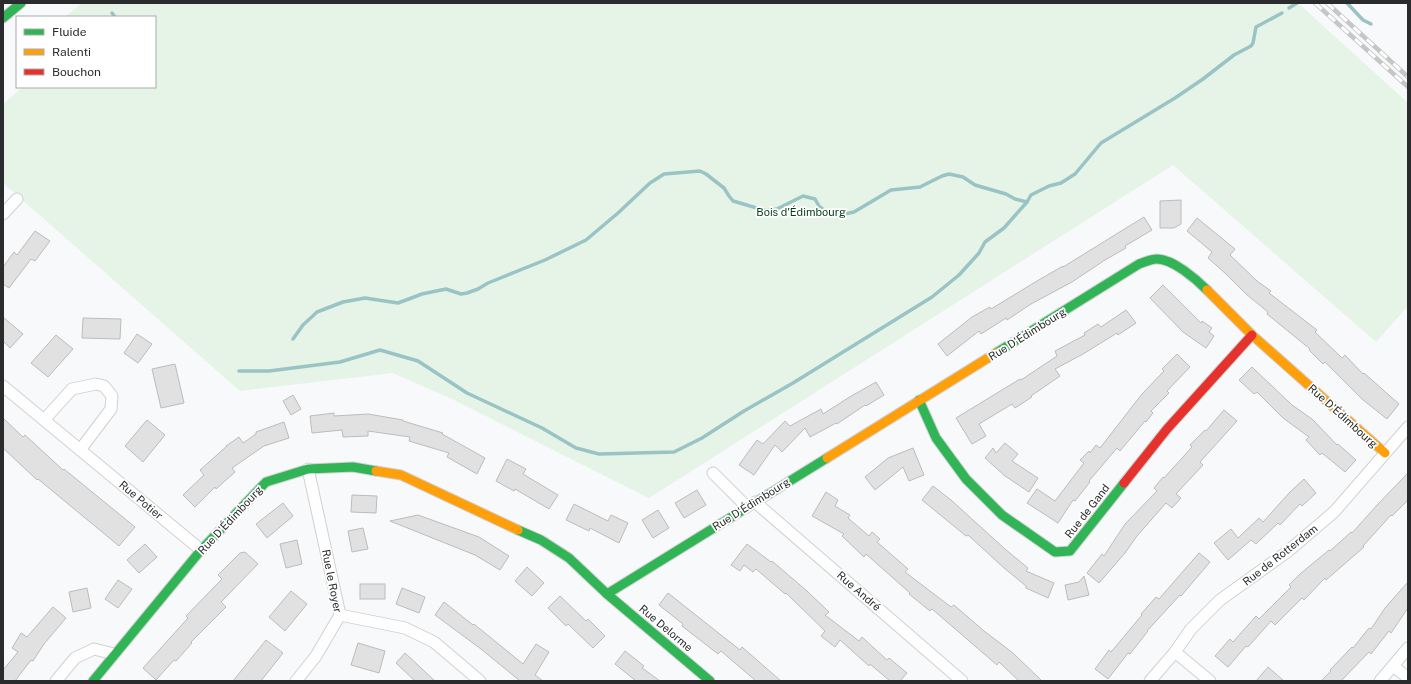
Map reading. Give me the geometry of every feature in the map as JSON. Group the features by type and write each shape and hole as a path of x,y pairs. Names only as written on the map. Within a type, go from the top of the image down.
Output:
{"main road":[{"path":"3,18 21,3"},
{"name":"Rue D'Édimbourg","path":"93,681 201,550 266,482 308,469 353,467 401,476 541,540 569,558 607,594 1139,264 1157,259 1170,262 1197,280 1252,335 1385,453"},
{"name":"Rue de Gand","path":"919,400 936,438 966,479 1002,515 1055,552 1070,551 1167,429 1252,335"},
{"name":"Rue Delorme","path":"607,594 710,681"}],"street":[{"path":"3,214 17,199"},
{"path":"44,420 72,389 96,384 104,386 112,396 111,409 80,450"},
{"name":"Rue Potier","path":"3,386 201,550"},
{"name":"Rue de Rotterdam","path":"1150,681 1175,652 1191,629 1220,600 1287,552 1334,512 1408,427"},
{"name":"Rue le Royer","path":"296,681 316,656 340,615 308,469"},
{"name":"Rue André","path":"713,473 962,681"},
{"path":"340,615 405,628 434,642 480,681"},
{"path":"1380,681 1408,648"},
{"path":"56,681 75,658 94,649 114,654"},
{"path":"1175,652 1210,681"},
{"path":"1393,666 1408,678"}],"green space":[{"name":"Bois d'Édimbourg","path":"82,3 1298,3 1408,103 1408,306 1376,342 1173,165 649,498 452,399 393,373 240,391 3,183 3,104 22,88 156,88 156,16 66,16"}],"building":[{"path":"1181,200 1181,224 1174,228 1160,228 1160,201"},
{"path":"1144,217 1152,230 1125,246 1126,248 1072,282 1031,304 1007,320 1006,318 981,334 979,331 947,356 938,344 972,317 990,307 991,309"},
{"path":"1197,218 1235,249 1230,255 1257,281 1271,291 1269,293 1317,330 1315,332 1342,358 1345,355 1363,374 1364,373 1399,404 1387,419 1362,399 1325,362 1323,364 1309,350 1310,349 1267,314 1268,312 1246,294 1208,258 1212,252 1187,231"},
{"path":"35,231 50,241 35,261 31,259 9,288 3,284 3,267 14,252 17,255"},
{"path":"1163,285 1201,323 1202,321 1212,328 1209,332 1214,336 1206,348 1183,332 1150,298"},
{"path":"1126,310 1136,323 1118,335 1117,333 1055,369 1060,376 1015,408 1012,404 979,424 986,436 972,444 956,418 1020,379 1021,380 1057,356 1055,351 1085,335 1084,333 1098,324 1101,327"},
{"path":"3,317 23,334 10,348 3,341"},
{"path":"83,318 121,319 120,339 82,338"},
{"path":"137,334 152,344 138,363 124,353"},
{"path":"56,335 73,349 48,377 31,363"},
{"path":"1177,354 1190,367 1167,391 1169,393 1151,411 1153,413 1146,422 1145,421 1120,451 1117,448 1089,481 1090,482 1075,501 1073,500 1058,523 1027,503 1037,489 1055,501 1084,463 1080,460 1089,451 1090,453 1096,445 1100,448 1142,394 1164,371 1162,369"},
{"path":"175,364 184,403 161,408 152,369"},
{"path":"1252,367 1292,405 1312,419 1337,445 1338,444 1356,460 1345,472 1322,453 1320,455 1306,440 1309,437 1283,418 1257,392 1254,394 1239,380"},
{"path":"876,382 884,395 866,406 865,405 837,424 836,423 810,437 805,428 782,452 775,445 754,475 739,465 757,440 763,444 785,421 790,426 821,409 823,414"},
{"path":"293,395 301,409 291,415 283,401"},
{"path":"1224,410 1237,421 1200,462 1203,465 1176,494 1181,498 1172,508 1166,503 1099,583 1087,573 1102,554 1104,556 1125,524 1157,491 1154,488 1163,477 1164,478 1192,447 1190,445 1205,430 1206,431"},
{"path":"334,413 334,416 368,414 403,420 443,433 442,434 485,458 477,474 447,457 449,453 409,441 410,437 368,431 368,436 343,437 342,430 312,433 310,416"},
{"path":"3,418 23,437 25,435 63,470 64,469 135,527 119,546 38,479 37,480 3,448"},
{"path":"147,420 165,435 143,462 125,446"},
{"path":"284,422 289,438 264,446 232,468 235,472 216,489 215,487 195,507 183,495 204,475 200,470 226,446 239,437 243,443 256,434 256,432"},
{"path":"1005,443 1018,454 1012,461 1038,478 1029,492 1005,476 985,458 993,448 996,453"},
{"path":"913,448 924,475 909,481 903,467 875,490 865,477 888,458"},
{"path":"507,459 526,469 523,474 558,495 549,509 515,489 514,491 496,481"},
{"path":"1408,473 1408,500 1392,516 1391,515 1363,546 1364,547 1326,580 1325,578 1304,600 1302,598 1275,625 1271,621 1228,667 1215,656 1230,639 1233,642 1256,616 1259,619 1291,587 1289,585 1300,574 1329,550 1330,551 1351,532 1352,533"},
{"path":"1304,479 1316,493 1302,506 1300,504 1280,525 1278,523 1256,544 1251,540 1228,560 1214,543 1231,529 1238,538 1259,518 1263,522"},
{"path":"933,486 1028,568 1026,571 1054,583 1048,598 1026,588 1026,586 968,535 966,536 922,500"},
{"path":"697,490 706,505 684,518 675,503"},
{"path":"826,492 838,500 835,506 850,515 848,518 869,536 872,532 880,539 877,542 908,569 905,572 951,607 954,605 984,631 1013,653 1042,681 1019,681 999,662 997,665 932,609 930,611 909,594 910,593 866,554 864,557 842,536 844,534 812,516"},
{"path":"352,495 377,496 376,513 351,512"},
{"path":"283,503 293,516 267,538 256,524"},
{"path":"574,504 608,521 611,515 628,523 619,543 590,528 589,531 566,520"},
{"path":"658,510 669,528 653,538 642,520"},
{"path":"418,515 479,537 509,556 500,570 475,555 390,521"},
{"path":"363,528 368,549 352,552 348,531"},
{"path":"297,540 302,564 286,568 280,544"},
{"path":"145,544 157,557 139,573 127,560"},
{"path":"747,544 771,562 772,561 807,591 829,612 825,615 859,641 862,637 887,660 889,658 907,673 900,681 890,681 870,664 869,666 840,640 835,647 821,636 825,631 786,593 785,594 756,569 753,572 744,565 740,571 731,565"},
{"path":"245,552 258,564 221,602 226,607 191,642 192,643 176,661 174,660 156,680 143,668 188,618 186,616 222,579 218,575 240,553"},
{"path":"1199,553 1210,562 1181,596 1180,595 1147,631 1130,654 1128,653 1108,679 1095,669 1109,650 1111,652 1156,597 1159,599"},
{"path":"527,567 544,583 532,596 515,581"},
{"path":"1084,576 1089,595 1068,600 1065,585 1079,582"},
{"path":"118,580 132,589 118,608 105,599"},
{"path":"1408,582 1408,608 1391,633 1389,631 1371,654 1369,652 1341,681 1321,681 1352,647 1353,648 1369,628 1371,629 1385,608"},
{"path":"360,584 385,584 385,599 360,599"},
{"path":"87,588 91,608 73,612 69,592"},
{"path":"402,588 425,597 419,613 396,604"},
{"path":"291,591 307,604 285,631 269,617"},
{"path":"668,593 740,650 742,647 781,681 756,681 721,651 718,654 682,626 683,624 659,605"},
{"path":"560,596 586,621 588,619 605,636 593,648 568,624 566,626 548,608"},
{"path":"444,602 473,625 474,624 523,664 536,644 549,652 535,675 543,681 520,681 481,649 435,615"},
{"path":"53,607 66,618 44,644 33,661 31,660 15,681 3,681 3,670 18,652 12,648 21,633 27,637"},
{"path":"266,640 283,653 261,681 233,681"},
{"path":"358,643 385,651 379,673 351,665"},
{"path":"625,651 644,666 642,668 660,681 636,681 615,664"},
{"path":"405,653 435,681 415,681 396,663"},
{"path":"1268,667 1284,681 1256,681"}],"waterway":[{"path":"1289,8 1297,3"},
{"path":"1347,3 1363,20 1371,24"},
{"path":"239,371 269,371 340,362 380,350 418,361 467,393 542,428 576,448 599,454 674,452 702,438 932,297 959,275 979,253 985,242 1004,228 1027,202 1031,195 1049,186 1061,183 1075,174 1101,143 1175,98 1234,55 1251,46 1256,27 1282,13"},
{"path":"293,339 303,325 317,312 343,302 365,298 398,303 422,294 446,289 461,294 467,293 545,260 586,240 650,183 664,174 700,171 724,188 733,201 764,210 777,209 803,196 815,199 819,206 824,210 840,215 854,212 891,190 920,187 949,174 963,177 975,185 1027,202"}],"railway":[{"path":"1315,3 1408,87"},
{"path":"1327,3 1408,77"}],"traffic: fast":[{"path":"3,18 21,3"},
{"path":"996,353 1139,264 1148,261 1157,259 1170,262 1191,275 1207,290"},
{"path":"919,400 936,438 966,479 1002,515 1055,552 1070,551 1124,483"},
{"path":"607,594 827,458"},
{"path":"93,681 201,550 266,482 308,469 353,467 376,471"},
{"path":"518,530 541,540 569,558 607,594 710,681"}],"traffic: slow":[{"path":"1207,290 1252,335 1385,453"},
{"path":"827,458 996,353"},
{"path":"376,471 401,475 518,530"}],"traffic: jam":[{"path":"1124,483 1167,429 1252,335"}]}
